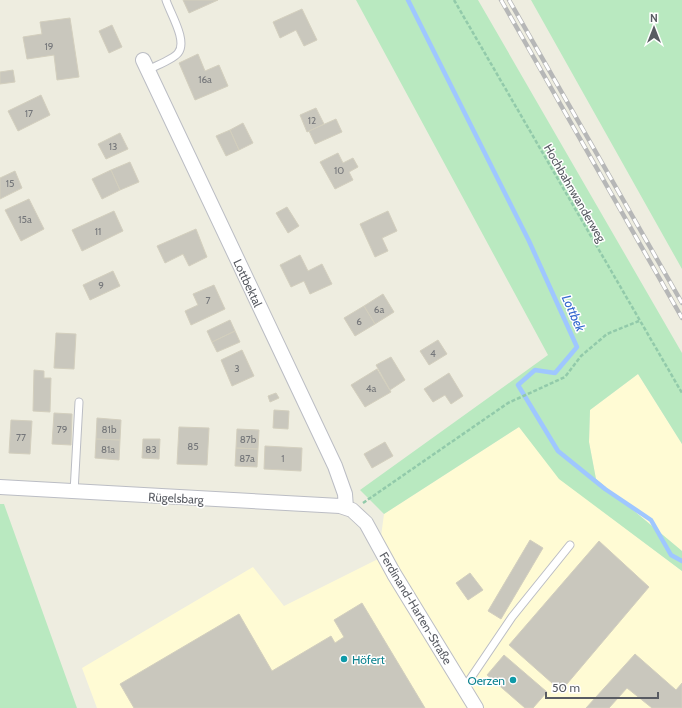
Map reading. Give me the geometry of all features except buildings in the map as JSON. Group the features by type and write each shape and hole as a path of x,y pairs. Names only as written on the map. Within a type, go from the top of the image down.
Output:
{"street":[{"name":"Lottbektal","path":"145,65 335,466 349,509"},
{"name":"Rügelsbarg","path":"0,487 349,509"},
{"name":"Ferdinand-Harten-Straße","path":"349,509 366,523 394,574 476,708"}],"lane":[{"path":"145,65 178,54 181,47 181,39 166,0"},
{"path":"74,492 79,402"},
{"path":"464,688 512,617 570,545"}],"path":[{"name":"Hochbahnwanderweg","path":"454,0 682,394"},
{"path":"349,509 508,403 564,377 581,356 606,334 639,321"}],"shaded area":[{"path":"638,374 682,444 682,551 596,479 589,442 590,410"},
{"path":"519,427 560,479 682,571 682,708 97,708 82,668 253,567 284,606 378,559 384,514"}],"green space":[{"path":"356,0 478,0 682,353 682,444 638,374 590,410 589,442 596,479 682,551 682,571 559,479 519,427 384,514 360,490 548,355"},
{"path":"531,0 682,0 682,269"},
{"path":"0,504 4,504 77,708 0,708"}],"waterway":[{"name":"Lottbek","path":"408,0 529,241 577,347 555,373 535,370 518,385 558,451 605,489 651,520 671,555 682,561"}],"railway":[{"path":"501,0 682,318"},
{"path":"509,0 682,303"}],"place":[{"name":"Höfert","path":"344,659"},
{"name":"Oerzen","path":"513,680"}]}
